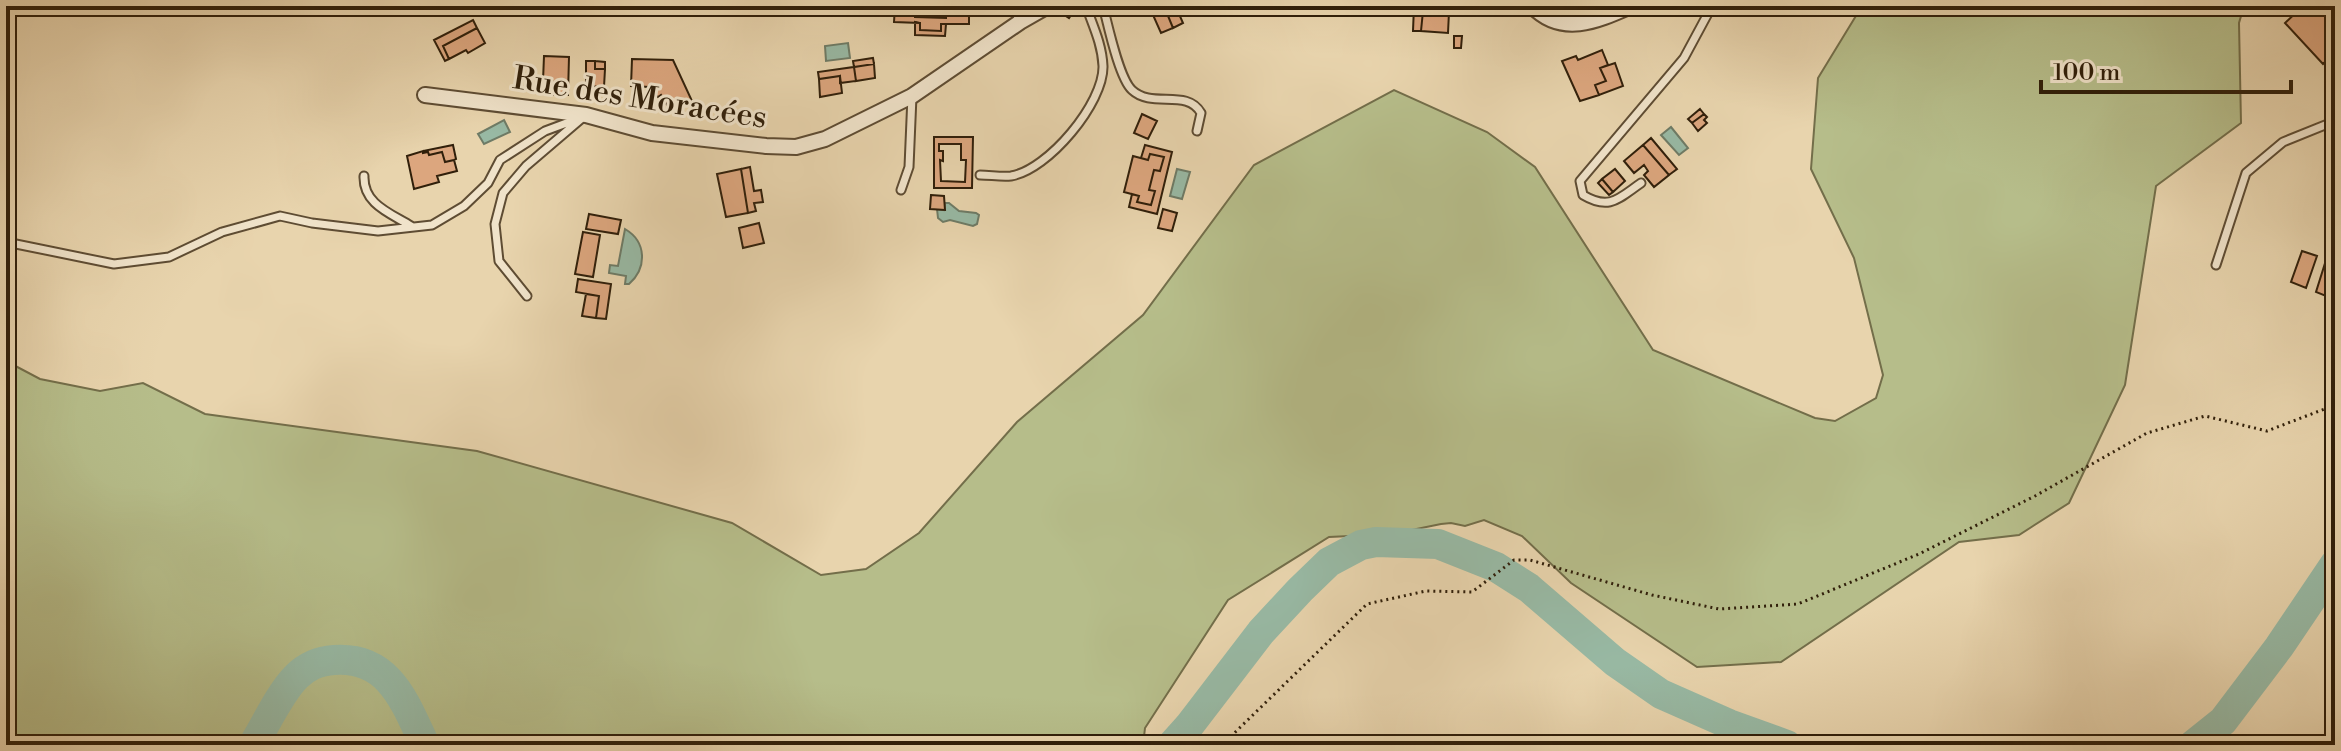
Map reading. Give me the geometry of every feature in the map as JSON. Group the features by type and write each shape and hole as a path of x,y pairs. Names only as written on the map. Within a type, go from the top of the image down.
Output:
{"street":[{"name":"Rue des Moracées","path":"425,95 586,115 652,133 796,147 825,139 912,96 1048,6"},
{"path":"1532,6 1543,18 1566,24 1592,22 1631,6"}],"lane":[{"path":"1013,6 1020,22"},
{"path":"980,175 1012,176 1032,167 1055,151 1079,121 1102,77 1100,44 1086,6"},
{"path":"1103,6 1130,89 1141,96 1188,100 1196,105 1201,113 1197,131"},
{"path":"1641,183 1612,203 1594,202 1583,195 1580,181 1684,58 1712,6"},
{"path":"901,190 909,167 912,96"},
{"path":"6,242 114,264 169,257 222,232 280,216 378,231 432,225 464,206 488,183 500,160 545,131 586,115"},
{"path":"527,296 499,261 495,224 503,193 526,166 586,115"},
{"path":"2216,265 2246,173 2283,142 2335,121"},
{"path":"364,176 363,186 369,199 413,227"}],"path":[{"path":"1222,745 1367,604 1426,591 1472,592 1514,560 1530,560 1652,595 1719,609 1798,604 1919,554 2035,496 2147,433 2205,416 2267,431 2335,405"}],"shaded area":[{"path":"1862,6 2244,6 2239,23 2241,123 2156,186 2125,385 2069,503 2019,535 1959,542 1781,662 1697,667 1571,583 1522,536 1484,520 1465,526 1451,523 1392,534 1329,537 1228,600 1145,728 1143,745 6,745 6,361 40,379 100,391 143,383 205,414 477,451 732,523 821,575 866,569 919,533 1017,422 1143,315 1254,165 1394,90 1487,132 1535,167 1653,350 1815,418 1835,421 1876,398 1883,375 1854,258 1811,169 1818,78"},
{"path":"848,43 850,58 826,61 825,46"},
{"path":"504,120 510,132 484,144 478,134"},
{"path":"1671,127 1688,148 1679,155 1661,135"},
{"path":"1177,169 1190,172 1182,199 1170,196"},
{"path":"945,203 959,211 976,213 979,215 977,224 973,226 950,220 943,222 938,218 937,209 944,210"},
{"path":"625,229 637,241 642,255 639,270 629,284 625,284 626,276 609,273 610,265 618,266"}],"building":[{"path":"895,6 915,6 915,17 946,18 947,6 969,6 969,24 941,24 941,31 920,30 920,23 894,22"},
{"path":"915,6 946,7 946,18 915,17"},
{"path":"1064,6 1075,9 1069,18 1060,12"},
{"path":"1149,6 1177,6 1166,11 1173,28 1161,33"},
{"path":"1177,6 1195,7 1179,14 1183,23 1173,28 1166,11"},
{"path":"1414,6 1450,6 1449,12 1423,11 1421,31 1413,31"},
{"path":"2303,6 2328,6 2335,13 2335,52 2323,64 2285,23"},
{"path":"1423,11 1449,12 1448,33 1421,31"},
{"path":"473,20 477,28 443,46 449,59 445,61 434,40"},
{"path":"915,22 920,23 920,30 941,31 941,24 946,24 945,36 915,35"},
{"path":"477,28 485,43 449,59 443,46"},
{"path":"1454,36 1462,36 1461,48 1454,48"},
{"path":"1602,50 1608,65 1600,68 1606,81 1595,85 1599,95 1580,101 1562,61 1576,56 1578,60"},
{"path":"544,56 569,57 568,95 554,95 555,82 543,81"},
{"path":"873,58 874,64 854,67 853,61"},
{"path":"632,59 673,60 692,101 671,112 661,95 658,97 649,91 649,87 631,86"},
{"path":"586,61 595,61 595,69 605,69 604,87 586,86"},
{"path":"595,61 605,62 605,69 595,69"},
{"path":"1615,63 1623,86 1599,95 1595,85 1606,81 1600,68"},
{"path":"874,64 875,78 856,81 854,67"},
{"path":"854,67 856,81 840,83 840,76 819,79 818,72"},
{"path":"840,76 842,93 820,97 819,79"},
{"path":"1700,109 1704,114 1692,123 1688,119"},
{"path":"1142,114 1157,121 1148,139 1134,133"},
{"path":"1704,114 1707,123 1698,131 1692,123"},
{"path":"934,137 973,137 972,188 934,188","holes":["939,144 961,144 961,160 966,160 965,182 941,181 943,151 939,151"]},
{"path":"1651,138 1677,169 1669,175 1643,145"},
{"path":"453,145 454,160 445,162 442,152 423,153 423,151"},
{"path":"1145,145 1172,152 1157,214 1129,207 1132,194 1139,196 1137,202 1151,205 1155,191 1149,190 1154,170 1160,171 1164,157 1150,154 1148,160 1141,158"},
{"path":"1643,145 1669,175 1654,187 1644,175 1648,171 1644,165 1634,173 1624,161"},
{"path":"423,151 429,155 442,152 445,162 454,160 457,171 437,176 439,182 414,189 407,156"},
{"path":"1150,154 1164,157 1160,171 1154,170 1149,190 1155,191 1151,205 1137,202 1139,196 1124,192 1133,156 1148,160"},
{"path":"750,167 754,191 761,190 763,202 754,203 756,211 748,213 741,169"},
{"path":"741,169 748,213 726,217 717,174"},
{"path":"1615,169 1625,181 1613,192 1602,179"},
{"path":"1602,179 1613,192 1609,195 1598,183"},
{"path":"931,195 944,196 945,210 930,209"},
{"path":"1163,209 1177,213 1172,231 1158,228"},
{"path":"589,214 621,220 618,234 586,229"},
{"path":"759,223 764,243 743,248 739,228"},
{"path":"583,232 600,235 593,277 575,274"},
{"path":"2302,251 2317,256 2306,288 2291,282"},
{"path":"2326,260 2335,263 2335,295 2316,292"},
{"path":"578,279 611,284 606,319 596,318 599,296 576,292"},
{"path":"586,294 599,296 596,318 582,316"}],"waterway":[{"path":"1172,745 1261,632 1300,590 1329,562 1361,545 1376,542 1438,544 1496,567 1529,588 1615,662 1661,694 1787,745"},
{"path":"2193,745 2223,721 2279,647 2335,564"},
{"path":"253,745 296,677 313,665 334,660 353,661 382,674 402,699 425,745"}]}
